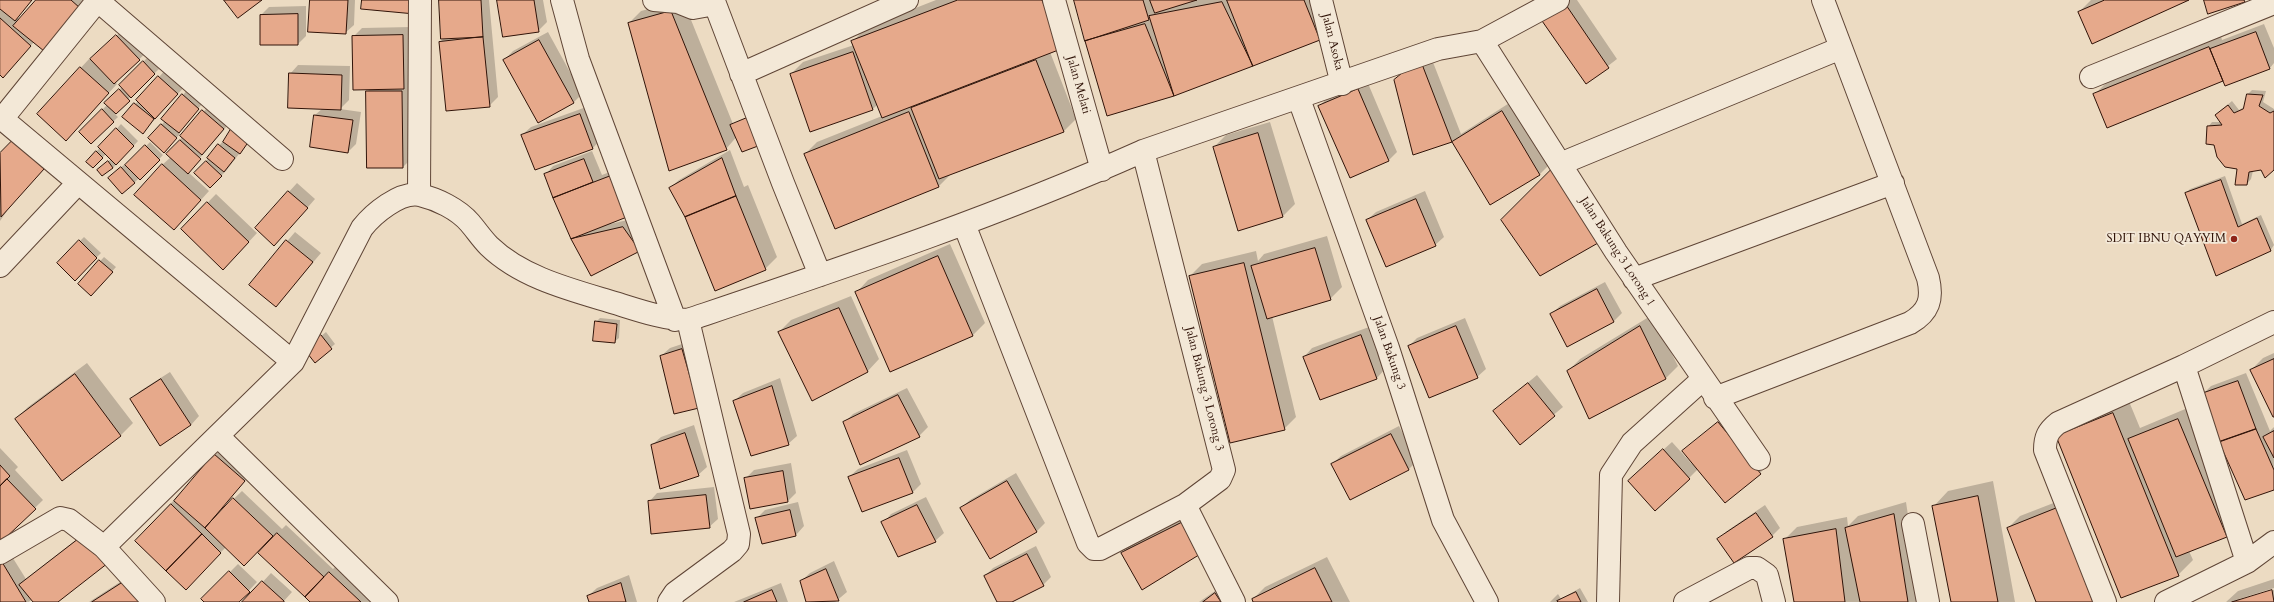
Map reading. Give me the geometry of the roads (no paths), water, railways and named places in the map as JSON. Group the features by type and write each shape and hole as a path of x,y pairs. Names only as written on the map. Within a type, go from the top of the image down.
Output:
{"street":[{"path":"282,159 97,0 1,118 293,362"},
{"path":"419,194 420,0"},
{"path":"562,0 578,59 682,320 739,534 738,544 732,551 675,593 669,602"},
{"path":"654,0 678,2 693,8 717,2 742,74 820,275"},
{"path":"742,74 907,0"},
{"name":"Jalan Melati","path":"1054,0 1102,170"},
{"name":"Jalan Asoka","path":"1321,0 1342,84"},
{"path":"1716,398 1910,323 1922,314 1931,302 1931,290 1893,183 1823,0"},
{"path":"104,547 219,437 293,362 362,228 372,215 388,204 419,194 454,210 468,221 489,246 518,267 554,284 682,320 820,275 964,224 1102,170 1143,151 1342,84 1438,49 1482,41 1553,1"},
{"path":"2091,77 2274,3"},
{"name":"Jalan Bakung 3 Lorong 1","path":"1482,41 1634,280 1702,380 1759,459"},
{"path":"1560,164 1841,48"},
{"name":"Jalan Bakung 3","path":"1299,98 1388,348 1443,520 1488,602"},
{"name":"Jalan Bakung 3 Lorong 3","path":"964,224 1088,543 1094,549 1100,549 1185,505 1220,479 1224,470 1143,151"},
{"path":"0,266 78,183"},
{"path":"1634,280 1893,183"},
{"path":"2105,602 2045,450 2045,439 2050,429 2058,423 2184,366 2274,322"},
{"path":"2184,366 2247,562"},
{"path":"1608,602 1611,475 1632,443 1702,380"},
{"path":"219,437 387,602"},
{"path":"1185,505 1234,602"},
{"path":"0,553 60,518 69,520 104,547 154,602"},
{"path":"1913,524 1928,602"},
{"path":"2166,602 2247,562 2274,542"},
{"path":"1685,602 1750,568 1757,568 1767,575 1774,602"}],"place":[{"name":"SDIT IBNU QAYYIM","path":"2234,239"}]}
